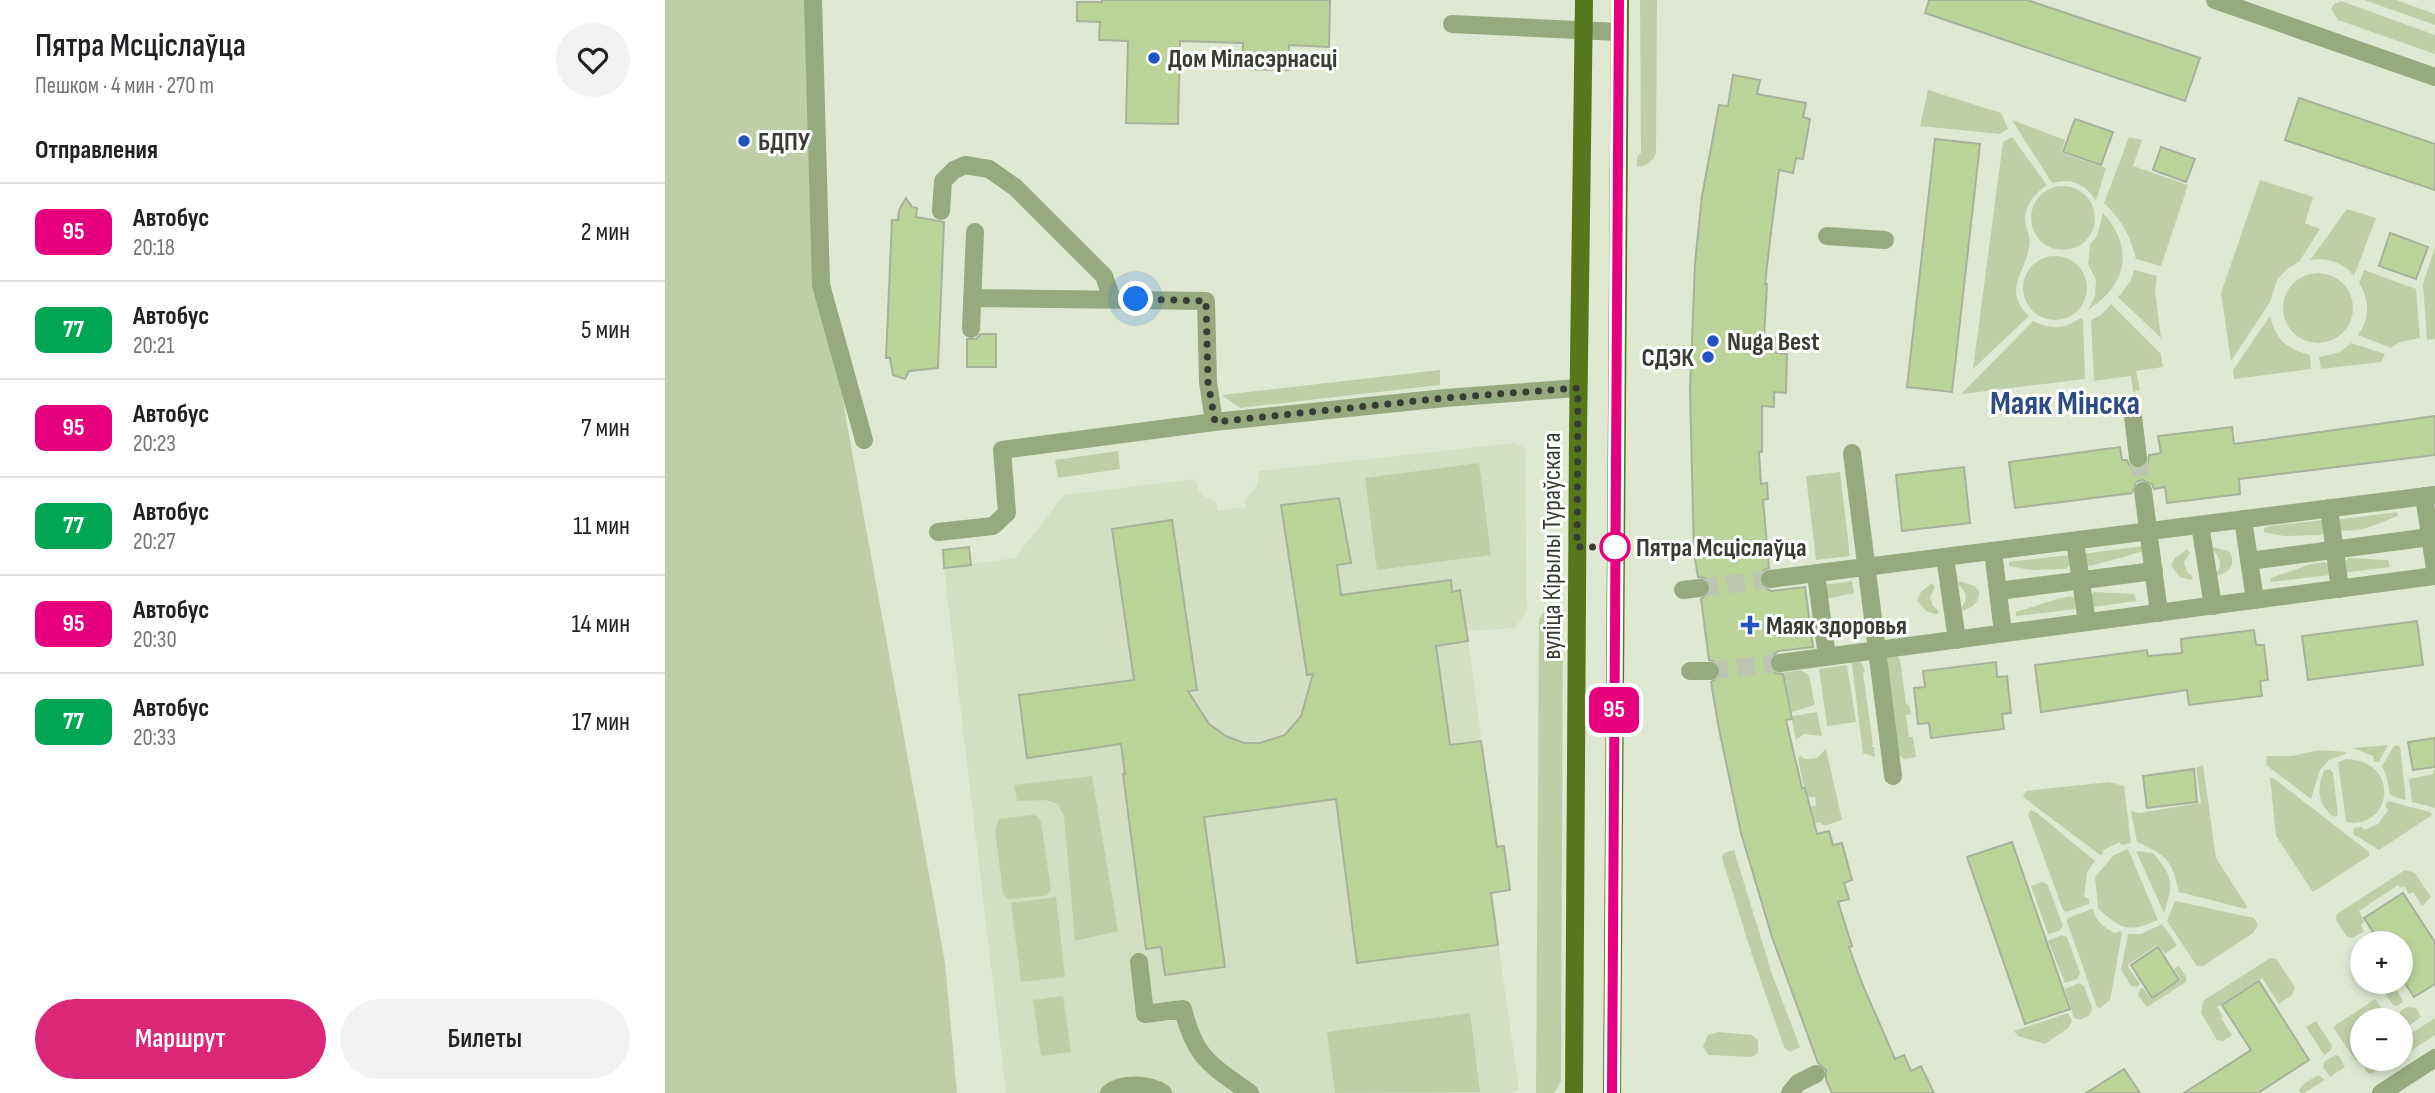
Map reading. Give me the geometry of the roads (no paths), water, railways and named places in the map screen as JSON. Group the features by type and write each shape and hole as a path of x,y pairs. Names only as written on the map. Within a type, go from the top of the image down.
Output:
{"main road":[{"name":"вуліца Кірылы Тураўскага","path":"1573,1093 1584,0"},
{"path":"1612,1093 1619,0"}],"street":[{"path":"813,0 821,285 864,440"},
{"path":"2215,0 2435,77"},
{"path":"1452,23 1619,32"},
{"path":"941,211 943,181 954,170 965,165 989,169 1014,187 1104,276 1112,299"},
{"path":"971,330 975,232"},
{"path":"1827,236 1885,240"},
{"path":"972,298 1206,301 1208,382 1215,422"},
{"path":"938,533 993,526 1007,513 1002,450 1215,422 1445,398 1578,388"},
{"path":"2132,408 2138,457"},
{"path":"1852,453 1893,776"},
{"path":"2143,491 2159,613"},
{"path":"1770,579 2430,496 2430,537 2435,569"},
{"path":"2329,508 2340,589"},
{"path":"2243,519 2255,600"},
{"path":"2200,525 2213,606"},
{"path":"2249,561 2430,537"},
{"path":"2075,541 2087,622"},
{"path":"1993,551 2003,633"},
{"path":"1945,557 1957,640"},
{"path":"1998,591 2154,571"},
{"path":"1816,573 1827,657"},
{"path":"1780,663 2435,576"},
{"path":"1690,671 1710,671"},
{"path":"1139,962 1145,1014 1183,1009 1189,1035 1207,1062 1250,1093"},
{"path":"2381,1093 2435,1058"},
{"path":"1790,1093 1798,1083 1815,1074"},
{"path":"1109,1093 1114,1089 1143,1085 1163,1093"}],"tunnel":[{"path":"2138,458 2143,491"},
{"path":"1700,588 1770,579"},
{"path":"1710,671 1780,663"}],"place":[{"name":"Дом Міласэрнасці","path":"1154,58"},
{"name":"БДПУ","path":"744,141"},
{"name":"Nuga Best","path":"1713,341"},
{"name":"СДЭК","path":"1708,357"},
{"name":"Пятра Мсціслаўца","path":"1615,547"},
{"name":"Маяк здоровья","path":"1750,625"}],"district":[{"name":"Маяк Мінска","path":"2065,402"}]}
